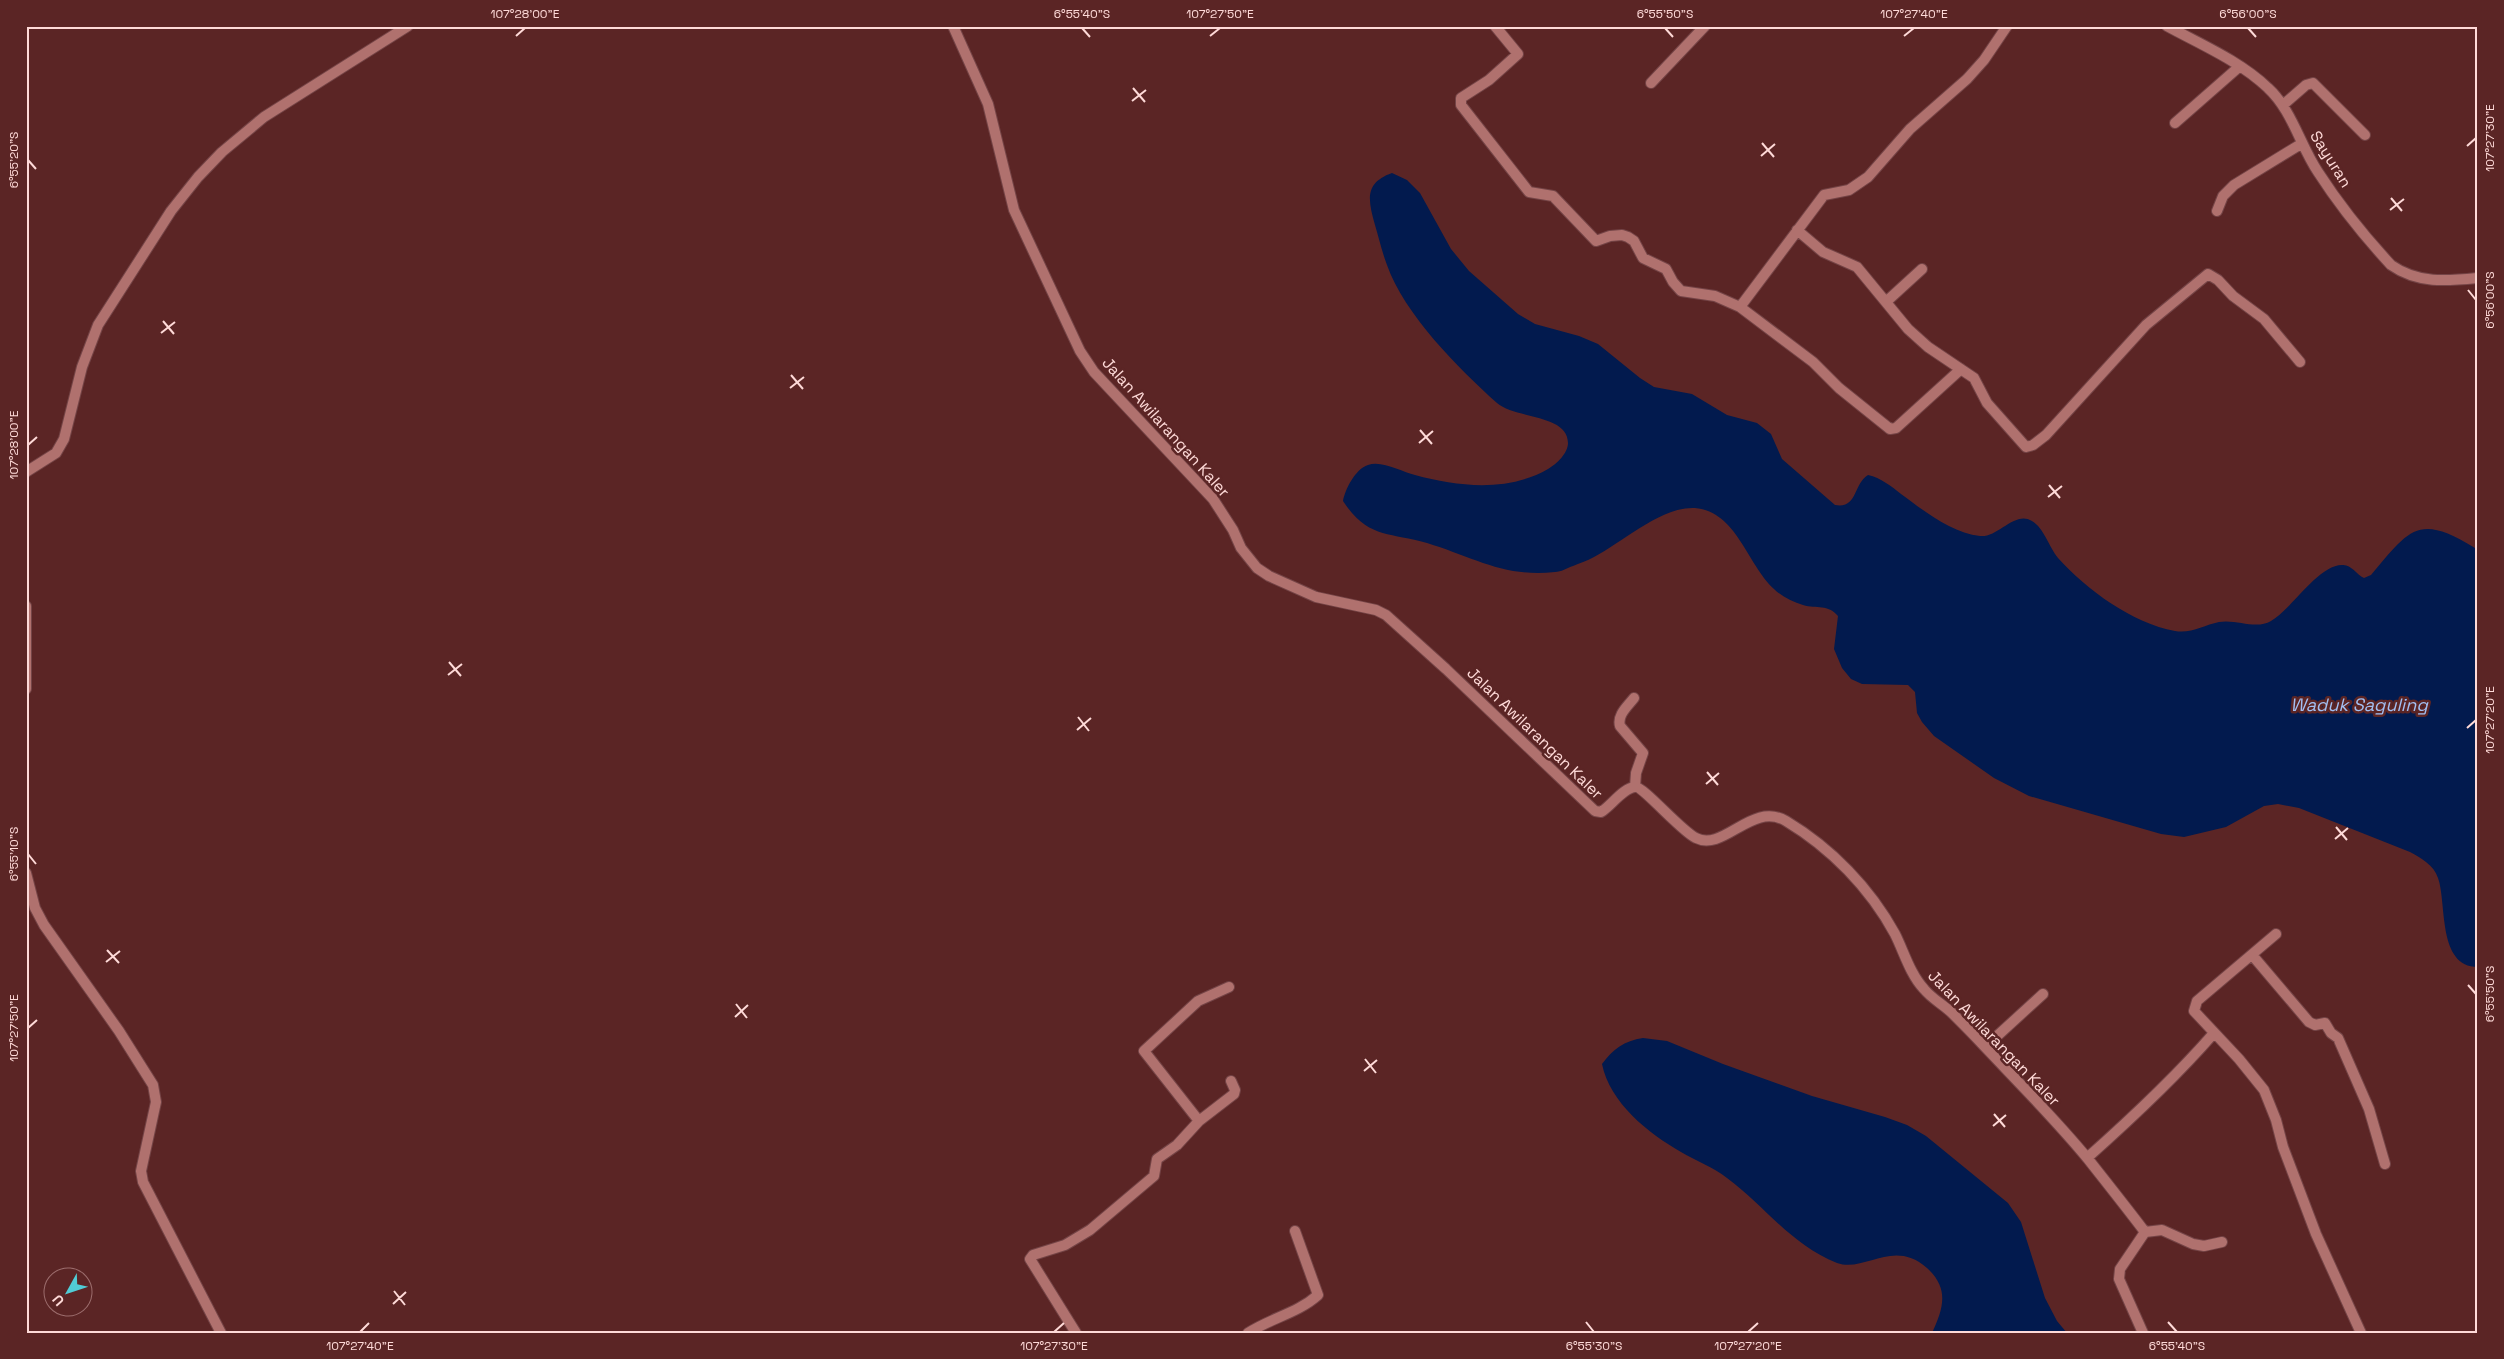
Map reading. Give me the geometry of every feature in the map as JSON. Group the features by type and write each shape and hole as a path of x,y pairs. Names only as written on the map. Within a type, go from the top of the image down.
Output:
{"street":[{"path":"26,472 59,449 64,439 82,367 98,325 143,252 198,178 222,152 264,117 408,26"},
{"name":"Jalan Awilarangan Kaler","path":"953,26 988,104 1014,210 1080,351 1111,392 1213,499 1234,530 1241,548 1257,568 1269,576 1316,597 1376,610 1386,615 1446,668 1595,811 1601,812 1628,789 1635,787 1643,789 1683,831 1697,840 1716,838 1753,819 1771,816 1784,820 1808,836 1838,861 1863,886 1887,921 1924,989 1952,1013 1985,1047 2087,1158 2145,1232"},
{"path":"1495,26 1518,54 1489,80 1461,98 1461,105 1529,192 1553,196 1596,241 1610,236 1622,235 1628,237 1634,241 1643,258 1666,269 1673,282 1681,291 1715,296 1740,307 1813,362 1839,388 1890,429 1896,428 1960,369"},
{"path":"1651,83 1705,26"},
{"path":"1740,307 1824,195 1849,190 1868,177 1910,129 1967,80 1984,60 2007,26"},
{"name":"Sayuran","path":"2167,26 2240,66 2267,86 2283,105 2302,144 2324,181 2391,265 2403,274 2440,281 2478,278"},
{"path":"2175,123 2240,66"},
{"path":"2283,105 2306,85 2313,84 2365,135"},
{"path":"2217,211 2224,196 2234,185 2302,144"},
{"path":"1797,230 1822,252 1856,267 1908,329 1979,383 1987,403 2022,444 2029,448 2046,435 2146,325 2203,277 2211,274 2233,296 2264,319 2300,362"},
{"path":"1886,301 1922,269"},
{"path":"26,606 26,689"},
{"path":"1634,698 1622,712 1618,721 1620,726 1643,753 1636,773 1635,787"},
{"path":"26,873 35,908 44,925 118,1030 153,1085 156,1102 141,1168 143,1182 221,1333"},
{"path":"2276,934 2253,956 2194,1005 2194,1011 2197,1017 2239,1059 2264,1090 2276,1120 2282,1147 2316,1234 2361,1333"},
{"path":"2253,956 2308,1022 2316,1025 2325,1023 2331,1033 2338,1038 2369,1109 2386,1164"},
{"path":"1199,1121 1144,1051 1198,1000 1229,987"},
{"path":"1985,1047 2043,994"},
{"path":"2087,1158 2177,1075 2214,1033"},
{"path":"1076,1333 1030,1258 1033,1255 1065,1245 1090,1230 1137,1193 1156,1174 1155,1164 1157,1159 1182,1140 1199,1121 1234,1094 1235,1090 1231,1081"},
{"path":"2143,1333 2119,1279 2120,1269 2145,1232 2162,1230 2194,1244 2204,1246 2222,1242"},
{"path":"1248,1333 1268,1321 1304,1306 1318,1295 1295,1231"}],"water":[{"name":"Waduk Saguling","path":"1392,173 1407,180 1420,193 1451,249 1469,271 1518,314 1535,324 1579,336 1598,344 1654,387 1692,394 1727,415 1757,423 1771,434 1782,459 1835,505 1842,505 1852,500 1863,479 1868,475 1886,483 1948,526 1969,534 1987,535 2019,519 2032,521 2040,528 2058,558 2082,582 2111,604 2143,621 2159,627 2181,632 2226,621 2265,624 2279,615 2324,572 2333,567 2345,565 2364,578 2371,575 2396,546 2416,531 2427,529 2440,531 2456,537 2478,550 2478,967 2465,964 2456,957 2450,945 2446,932 2438,878 2427,862 2410,852 2299,808 2278,804 2264,806 2226,827 2184,837 2161,834 2029,796 1994,778 1934,736 1917,713 1915,692 1908,685 1862,684 1851,679 1842,668 1834,649 1838,616 1826,608 1795,602 1777,592 1765,579 1731,529 1721,519 1709,512 1695,508 1669,513 1642,526 1589,560 1560,571 1537,573 1520,572 1490,565 1427,543 1380,532 1361,522 1343,501 1348,486 1355,475 1368,465 1386,465 1415,475 1449,482 1483,485 1500,484 1533,476 1548,469 1561,458 1568,447 1566,434 1559,427 1539,418 1505,408 1497,403 1434,340 1406,302 1395,284 1385,260 1370,200 1372,187 1383,177"},
{"path":"1643,1038 1667,1041 1723,1064 1812,1096 1907,1125 1926,1136 2008,1203 2021,1222 2045,1298 2057,1321 2067,1333 1932,1333 1939,1316 1942,1291 1927,1268 1915,1260 1903,1256 1891,1256 1858,1264 1837,1263 1806,1246 1792,1236 1727,1178 1656,1136 1632,1116 1622,1104 1606,1078 1602,1064 1620,1046"}]}
